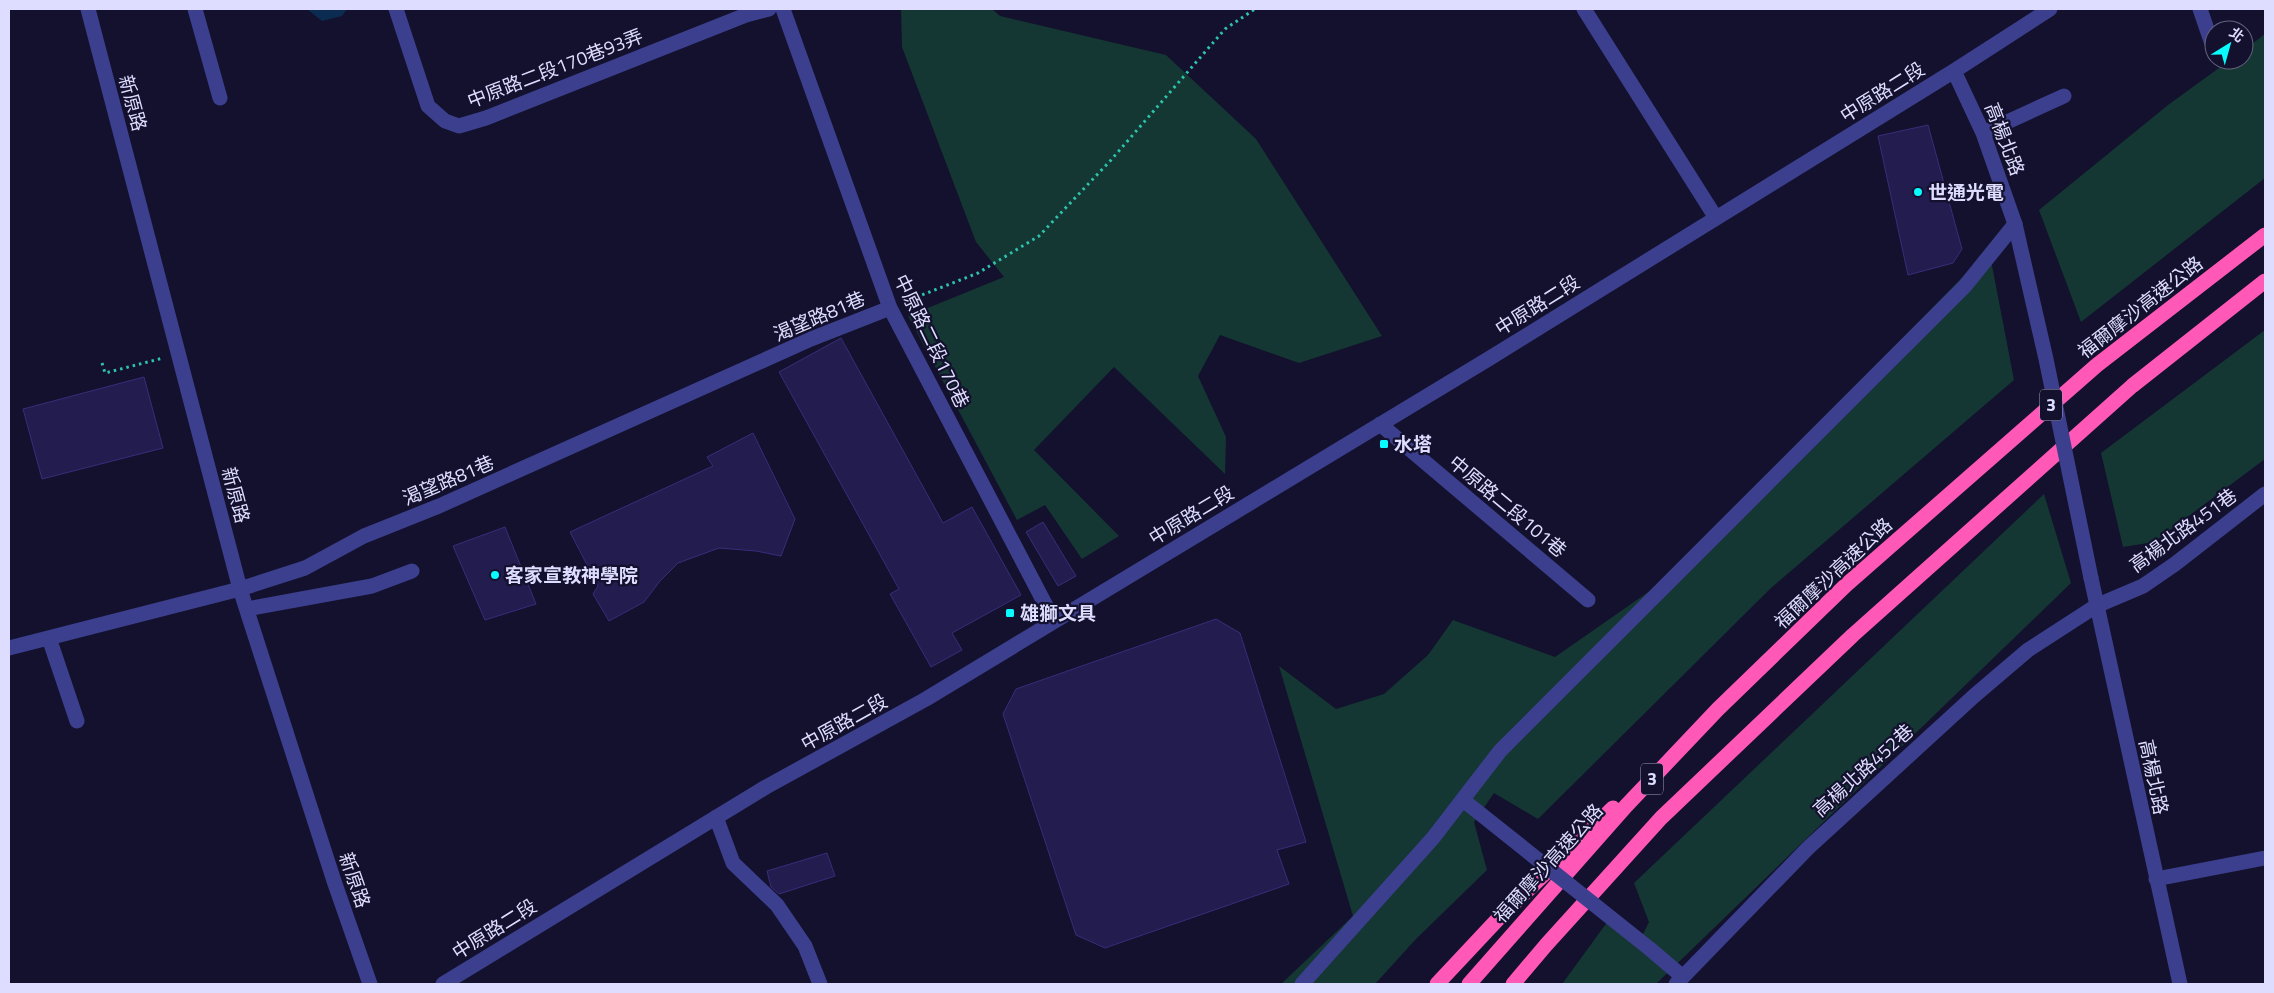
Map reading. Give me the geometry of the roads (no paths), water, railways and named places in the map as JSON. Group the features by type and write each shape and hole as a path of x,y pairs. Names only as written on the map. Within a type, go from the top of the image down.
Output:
{"highway":[{"name":"福爾摩沙高速公路","path":"1469,984 1626,806 1718,709 1846,585 2097,365 2265,235"},
{"name":"3","path":"1513,984 1661,818 1853,636 2132,386 2265,281"},
{"path":"1437,984 1497,920 1573,845 1718,709"}],"street":[{"name":"新原路","path":"88,9 240,589 334,881 370,984"},
{"path":"195,9 220,98"},
{"name":"中原路二段170巷93弄","path":"396,9 428,106 445,121 459,126 486,118 746,15 769,9"},
{"name":"中原路二段170巷","path":"783,9 890,308 1054,622"},
{"path":"1584,9 1716,218"},
{"name":"中原路二段","path":"443,984 766,787 926,699 1054,622 1716,218 1954,71 2050,9"},
{"name":"高楊北路","path":"1954,71 1983,133 2015,224 2046,359 2096,606 2180,984"},
{"path":"1983,133 2064,96"},
{"path":"1302,984 1433,838 1500,751 1965,286 2015,224"},
{"name":"渴望路81巷","path":"9,648 240,589 305,568 364,536 440,506 811,339 890,308"},
{"name":"中原路二段101巷","path":"1380,424 1588,600"},
{"name":"高楊北路451巷","path":"2096,606 2143,586 2175,564 2265,494"},
{"path":"247,609 372,586 412,571"},
{"name":"高楊北路452巷","path":"1679,981 1808,848 1974,696 2028,650 2096,606"},
{"path":"49,638 76,721"},
{"path":"1463,800 1650,949 1679,981"},
{"path":"716,817 733,863 777,904 805,946 820,984"},
{"path":"2156,879 2265,858"}],"water":[{"path":"307,9 347,9 342,16 322,21"}],"place":[{"name":"世通光電","path":"1918,192"},
{"name":"水塔","path":"1384,444"},
{"name":"客家宣教神學院","path":"495,575"},
{"name":"雄獅文具","path":"1010,613"}]}
